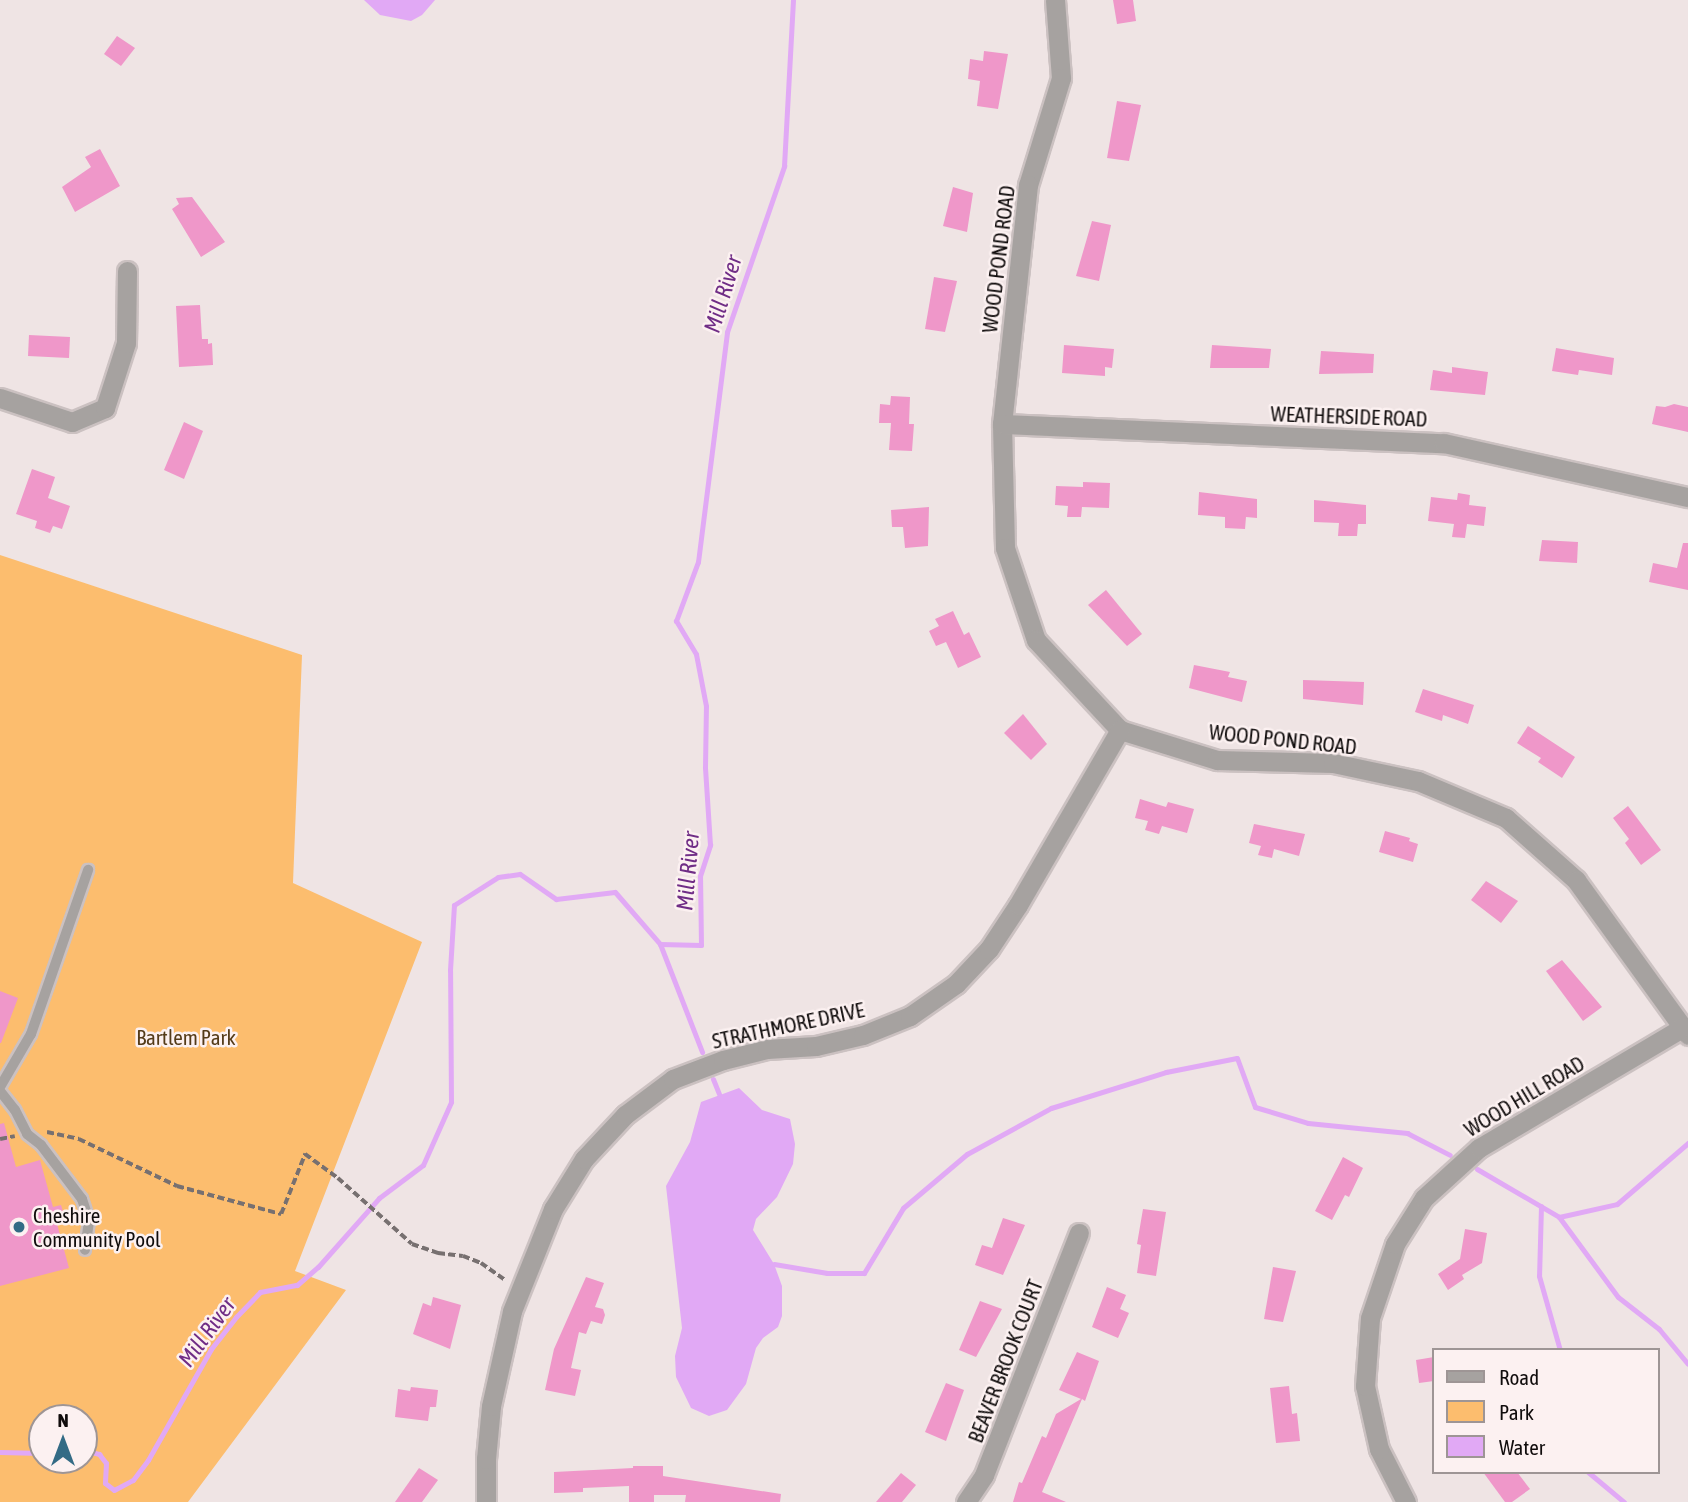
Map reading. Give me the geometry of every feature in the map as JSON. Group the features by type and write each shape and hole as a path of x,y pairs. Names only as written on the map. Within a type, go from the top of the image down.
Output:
{"street":[{"name":"WOOD POND ROAD","path":"1055,0 1061,78 1028,185 1002,424 1004,548 1036,640 1119,730 1217,760 1333,764 1419,781 1506,818 1576,880 1685,1031"},
{"path":"0,398 72,422 105,408 127,343 127,271"},
{"name":"WEATHERSIDE ROAD","path":"1002,424 1444,443 1688,497"},
{"name":"STRATHMORE DRIVE","path":"486,1502 485,1460 500,1353 520,1286 553,1209 584,1159 625,1115 673,1079 723,1060 756,1052 816,1046 863,1035 911,1016 956,984 989,949 1018,905 1119,730"},
{"name":"WOOD HILL ROAD","path":"1406,1502 1379,1449 1365,1386 1370,1318 1395,1244 1424,1198 1479,1148 1685,1031"},
{"name":"BEAVER BROOK COURT","path":"966,1502 984,1475 1079,1233"}],"lane":[{"path":"85,1250 89,1221 82,1199 41,1145 27,1134 0,1089 31,1034 88,870"}],"path":[{"path":"27,1134 49,1132 79,1139 177,1185 281,1214 305,1154 324,1166 412,1244 472,1259 520,1286"}],"green space":[{"name":"Bartlem Park","path":"0,555 302,655 293,883 422,942 295,1271 346,1290 188,1502 0,1502"}],"water":[{"path":"364,0 435,0 422,15 411,21 380,15"},
{"path":"739,1088 762,1110 790,1119 795,1144 793,1164 777,1197 756,1219 753,1230 774,1264 782,1286 782,1316 778,1327 763,1338 756,1348 746,1384 727,1410 709,1416 691,1408 676,1377 675,1356 682,1328 666,1186 690,1142 701,1102"}],"building":[{"path":"1113,0 1133,0 1136,21 1117,24"},
{"path":"117,36 135,48 121,66 104,54"},
{"path":"984,51 1008,54 998,109 977,106 980,81 968,79 970,59 983,61"},
{"path":"1117,101 1141,105 1129,161 1107,158"},
{"path":"100,149 120,186 75,212 62,187 91,167 85,157"},
{"path":"953,187 973,193 967,232 943,226"},
{"path":"192,197 225,242 201,257 172,209 179,204 176,198"},
{"path":"1092,221 1111,225 1099,281 1076,276"},
{"path":"934,277 957,281 945,332 925,329"},
{"path":"200,305 202,339 208,339 208,344 212,343 213,365 179,367 176,306"},
{"path":"29,335 70,337 69,358 28,356"},
{"path":"1064,345 1114,349 1112,368 1105,367 1105,376 1062,373"},
{"path":"1212,345 1271,349 1269,368 1210,368"},
{"path":"1556,348 1614,358 1612,375 1579,370 1578,375 1552,371"},
{"path":"1321,351 1374,354 1373,373 1319,374"},
{"path":"1452,367 1488,372 1485,395 1430,390 1433,370 1452,373"},
{"path":"891,396 910,397 909,424 914,424 912,451 889,450 891,423 879,423 880,404 890,405"},
{"path":"1674,404 1688,407 1688,432 1652,424 1656,406"},
{"path":"184,422 203,431 184,479 164,470"},
{"path":"32,469 55,477 48,498 70,506 62,529 53,526 50,533 35,528 37,521 16,514"},
{"path":"1083,482 1110,483 1109,508 1082,507 1081,517 1067,517 1068,506 1055,505 1056,486 1083,487"},
{"path":"1199,492 1257,499 1257,518 1246,517 1245,529 1225,528 1225,517 1198,515"},
{"path":"1458,493 1470,495 1469,505 1486,507 1484,526 1467,524 1465,538 1452,537 1454,524 1428,521 1431,497 1457,500"},
{"path":"1314,500 1366,505 1366,524 1358,524 1357,536 1338,536 1339,523 1314,522"},
{"path":"929,507 928,546 905,548 903,527 892,527 891,510"},
{"path":"1542,540 1578,542 1577,563 1539,561"},
{"path":"1683,543 1688,543 1688,590 1649,582 1653,563 1677,568"},
{"path":"1106,590 1142,634 1127,646 1088,605"},
{"path":"953,611 964,635 969,632 981,657 958,668 946,642 936,646 929,631 939,626 935,619"},
{"path":"1194,665 1230,672 1228,677 1247,681 1242,702 1189,688"},
{"path":"1303,680 1364,682 1363,705 1303,699"},
{"path":"1423,689 1474,705 1468,724 1443,715 1442,721 1415,712"},
{"path":"1023,714 1047,744 1031,760 1004,733"},
{"path":"1528,726 1575,757 1562,778 1538,762 1541,758 1517,743"},
{"path":"1140,799 1166,807 1168,802 1194,809 1187,833 1162,826 1159,834 1145,830 1148,821 1135,818"},
{"path":"1628,806 1661,850 1641,865 1625,843 1629,839 1613,818"},
{"path":"1254,824 1305,834 1299,856 1274,849 1272,858 1258,855 1261,846 1249,843"},
{"path":"1385,831 1410,838 1409,841 1418,844 1413,862 1379,852"},
{"path":"1486,881 1518,901 1501,923 1471,900"},
{"path":"1562,960 1602,1007 1583,1021 1546,971"},
{"path":"0,991 18,998 1,1043 0,1043"},
{"path":"4,1123 16,1167 40,1160 53,1207 61,1205 65,1218 56,1220 69,1268 0,1286 0,1124"},
{"path":"1343,1157 1363,1168 1349,1197 1345,1195 1332,1220 1315,1211"},
{"path":"1143,1209 1166,1212 1156,1276 1137,1273 1141,1245 1137,1244"},
{"path":"1003,1218 1025,1225 1003,1275 975,1265 982,1245 992,1248"},
{"path":"1465,1229 1487,1233 1482,1263 1462,1275 1464,1279 1448,1290 1438,1274 1460,1259"},
{"path":"1273,1267 1296,1271 1283,1322 1264,1319"},
{"path":"586,1277 604,1283 595,1307 603,1309 605,1315 602,1324 591,1321 586,1334 579,1332 571,1368 581,1370 575,1396 545,1390 554,1349"},
{"path":"1107,1287 1126,1295 1120,1309 1129,1313 1118,1338 1092,1327"},
{"path":"433,1297 461,1305 450,1349 413,1334 423,1303 431,1306"},
{"path":"980,1301 1002,1309 976,1357 959,1350"},
{"path":"1077,1352 1099,1361 1085,1401 1082,1399 1042,1492 1066,1502 1013,1502 1019,1482 1022,1483 1042,1436 1046,1438 1056,1414 1081,1399 1059,1390"},
{"path":"1432,1357 1432,1381 1419,1383 1416,1360"},
{"path":"946,1383 964,1390 946,1441 925,1432"},
{"path":"1289,1386 1292,1414 1297,1413 1300,1441 1276,1443 1270,1388"},
{"path":"411,1387 438,1390 436,1407 430,1407 428,1421 395,1417 398,1389 410,1391"},
{"path":"663,1466 663,1476 781,1494 780,1502 685,1502 686,1495 654,1495 654,1502 629,1502 629,1486 583,1488 583,1492 554,1493 554,1472"},
{"path":"419,1468 438,1480 422,1502 395,1502"},
{"path":"901,1473 916,1485 902,1502 876,1502"},
{"path":"1484,1474 1519,1474 1530,1489 1512,1502 1505,1502"}],"waterway":[{"name":"Mill River","path":"98,1454 106,1463 105,1483 114,1490 133,1480 148,1460 211,1349 236,1317 260,1292 297,1285 318,1267 379,1198 423,1165 451,1102 450,970 454,905 498,877 520,874 556,899 615,892 660,944 701,945 700,876 710,845 705,767 706,706 696,654 676,621 698,562 727,332 784,166 793,0"},
{"path":"660,944 702,1052"},
{"path":"774,1264 827,1273 864,1273 903,1208 967,1154 1051,1108 1166,1072 1237,1058 1255,1107 1308,1123 1407,1133 1450,1155"},
{"path":"713,1079 719,1094"},
{"path":"1559,1217 1617,1204 1688,1143"},
{"path":"1477,1169 1559,1217 1618,1297 1659,1329 1688,1364"},
{"path":"1541,1206 1539,1276 1559,1348"},
{"name":"Mill River","path":"0,1452 28,1453"},
{"path":"1590,1474 1624,1502"}],"place":[{"name":"Cheshire Community Pool","path":"19,1227"}]}
